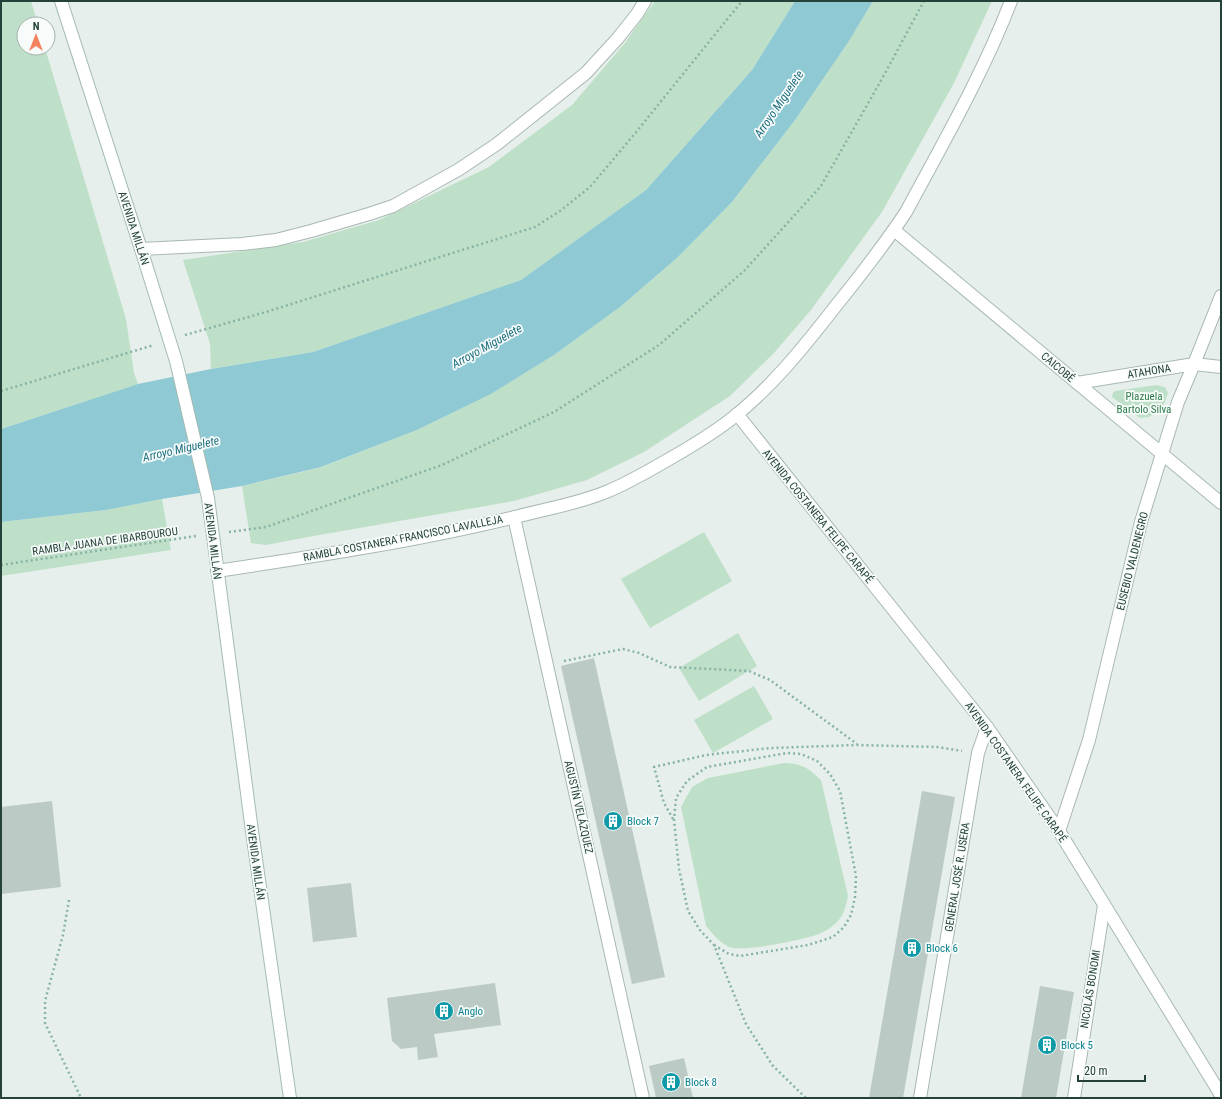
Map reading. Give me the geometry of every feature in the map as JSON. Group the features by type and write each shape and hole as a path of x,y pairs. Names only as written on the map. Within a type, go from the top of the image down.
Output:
{"street":[{"name":"AVENIDA MILLÁN","path":"61,1 176,360 208,498 250,823 290,1098"},
{"path":"141,249 242,244 276,240 393,206 458,170 497,144 586,73 623,32 645,1"},
{"name":"RAMBLA COSTANERA FRANCISCO LAVALLEJA","path":"217,571 364,548 474,527 572,503 606,492 638,477 695,445 737,414 760,394 796,357 879,252 906,212 972,88 998,33 1011,1"},
{"name":"CAICOBÉ","path":"894,230 1221,503"},
{"name":"EUSEBIO VALDENEGRO","path":"1059,831 1089,740 1141,522 1178,402 1221,296"},
{"name":"ATAHONA","path":"1077,383 1194,364 1221,367"},
{"name":"AVENIDA COSTANERA FELIPE CARAPÉ","path":"737,414 987,727 1059,831 1221,1095"},
{"name":"AGUSTÍN VELÁZQUEZ","path":"514,517 643,1098"},
{"name":"GENERAL JOSÉ R. USERA","path":"920,1098 978,754 987,727"},
{"name":"NICOLÁS BONOMI","path":"1074,1098 1104,904"}],"path":[{"path":"1,391 266,312 535,227 560,211 590,187 742,1"},
{"name":"RAMBLA JUANA DE IBARBOUROU","path":"1,565 266,527 442,465 554,412 659,345 744,271 822,186 924,1"},
{"path":"547,665 623,648 639,653 670,667 749,670 770,680 857,744"},
{"path":"674,820 664,803 654,767 706,755 771,748 857,744 937,747 978,754"},
{"path":"714,946 729,954 740,956 808,946 832,937 844,926 851,915 855,897 856,876 840,791 830,774 817,761 801,754 786,753 707,767 687,781 676,798 674,820 678,869 688,911 700,930 714,946 746,1024 773,1066 806,1098"},
{"path":"69,900 63,935 45,1000 44,1022 81,1098"}],"green space":[{"path":"1,1 31,1 36,16 16,16 16,56 47,56 126,319 134,373 138,384 1,429"},
{"path":"655,1 795,1 752,70 646,190 521,280 313,352 211,369 210,344 183,260 303,242 379,220 489,167 572,105 624,44"},
{"path":"873,1 992,1 954,83 882,212 811,310 774,353 730,396 644,452 587,480 514,501 266,545 251,543 242,486 322,467 417,430 491,394 554,355 620,307 678,257 732,202 795,120 849,41"},
{"name":"Plazuela Bartolo Silva","path":"1156,385 1165,387 1168,393 1163,407 1149,417 1140,418 1112,397 1115,391"},
{"path":"162,499 171,550 1,576 1,522 106,510"},
{"path":"704,532 732,581 650,628 621,579"},
{"path":"738,633 757,666 699,701 679,668"},
{"path":"754,686 773,719 713,753 694,720"},
{"path":"784,763 800,765 812,772 821,780 848,896 843,914 833,926 822,933 813,936 778,944 744,948 729,947 719,940 706,926 681,807 692,787 708,778"}],"water":[{"name":"Arroyo Miguelete","path":"795,1 873,1 849,41 795,120 732,202 678,257 620,307 554,355 491,394 417,430 321,467 242,486 106,510 1,522 1,429 138,384 211,369 313,352 521,280 646,190 752,70"}],"building":[{"name":"Block 7","path":"594,658 665,977 632,984 561,666"},
{"name":"Block 6","path":"922,791 955,797 903,1098 869,1098"},
{"path":"52,801 61,887 1,894 1,807"},
{"path":"351,883 357,937 313,942 307,888"},
{"name":"Anglo","path":"495,983 501,1025 434,1034 438,1057 418,1060 417,1047 401,1049 392,1041 387,998"},
{"name":"Block 5","path":"1040,986 1074,992 1056,1098 1021,1098"},
{"name":"Block 8","path":"684,1058 693,1098 656,1098 649,1066"}],"place":[{"name":"Block 7","path":"613,821"},
{"name":"Block 6","path":"912,948"},
{"name":"Anglo","path":"444,1011"},
{"name":"Block 5","path":"1047,1045"},
{"name":"Block 8","path":"671,1082"}]}
